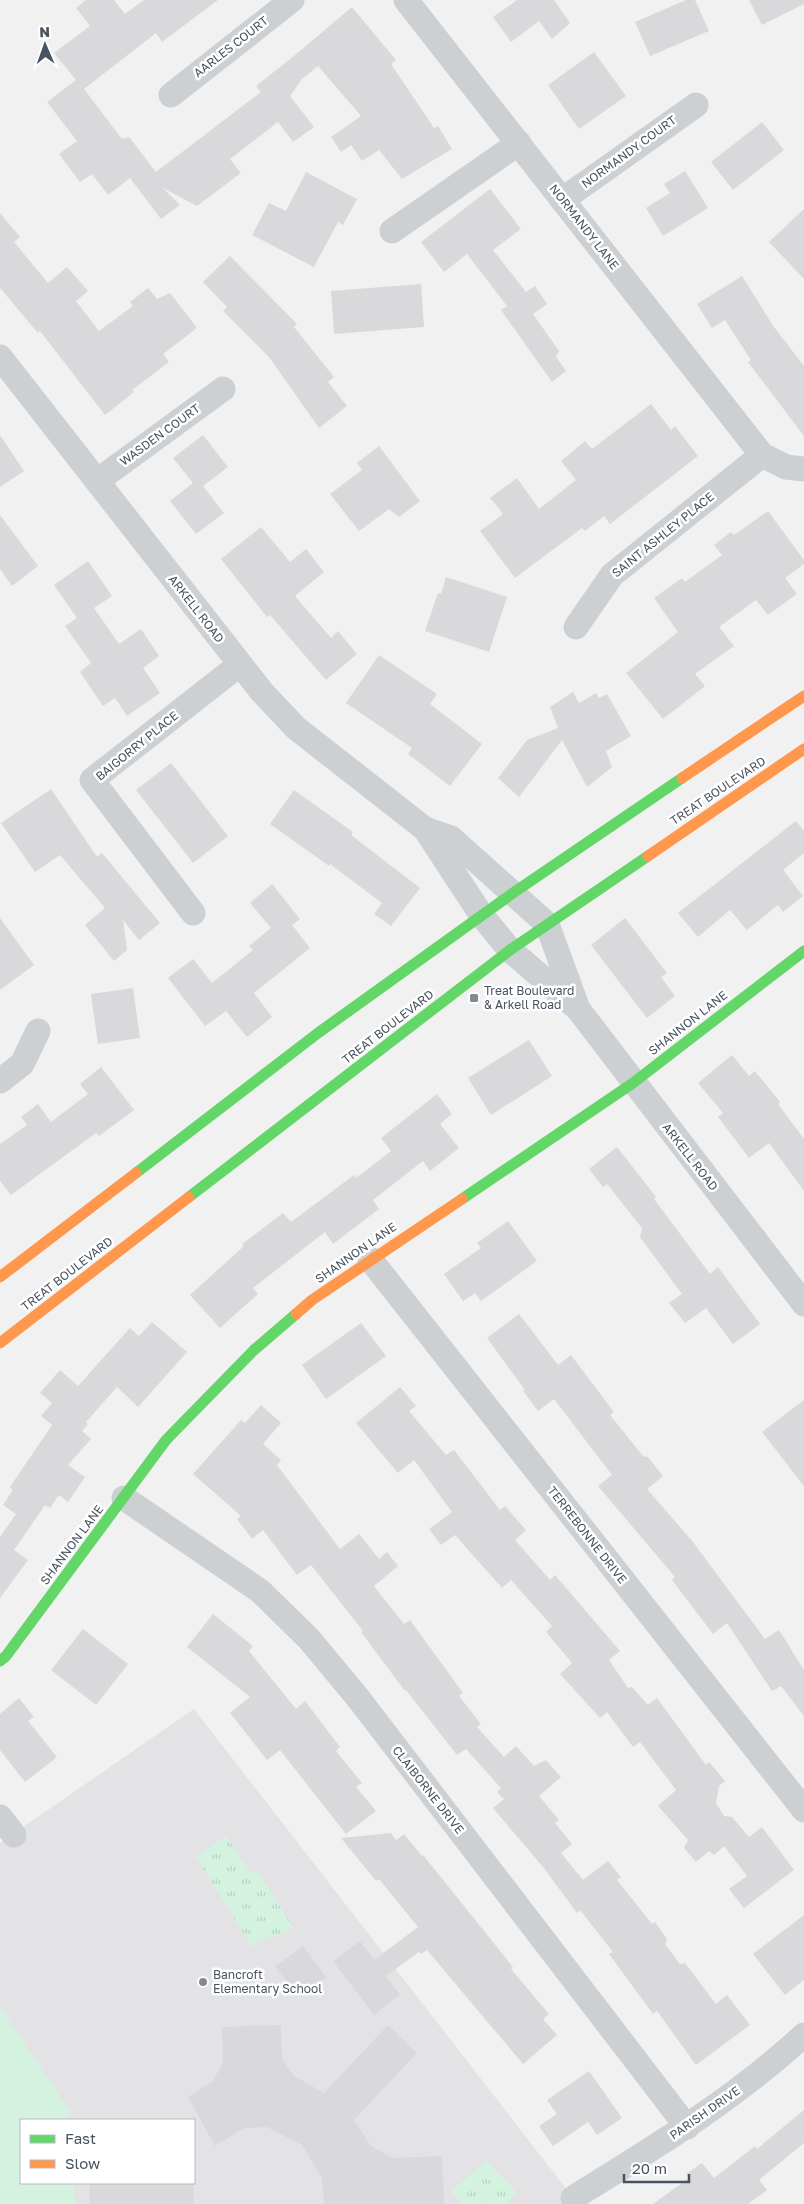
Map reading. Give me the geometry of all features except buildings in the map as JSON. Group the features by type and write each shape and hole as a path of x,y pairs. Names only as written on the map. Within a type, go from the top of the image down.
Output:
{"main road":[{"path":"0,1277 318,1033 513,893 804,696"},
{"name":"TREAT BOULEVARD","path":"0,1343 510,950 804,749"},
{"name":"SHANNON LANE","path":"0,1661 6,1656 166,1440 254,1350 312,1300 370,1259 633,1083 804,950"}],"street":[{"name":"AARLES COURT","path":"171,94 292,0"},
{"name":"NORMANDY LANE","path":"406,0 762,455"},
{"name":"NORMANDY COURT","path":"562,200 696,105"},
{"path":"392,231 519,143"},
{"name":"ARKELL ROAD","path":"0,357 240,666 296,728 425,830 482,916 510,950 578,1009 804,1304"},
{"name":"WASDEN COURT","path":"96,481 223,389"},
{"path":"762,455 786,467 804,469"},
{"name":"SAINT ASHLEY PLACE","path":"576,627 612,575 762,455"},
{"name":"BAIGORRY PLACE","path":"193,913 92,780 240,666"},
{"name":"ARKELL ROAD","path":"425,830 451,838 547,924 578,1009"},
{"path":"0,1081 22,1064 38,1031"},
{"name":"TERREBONNE DRIVE","path":"370,1259 804,1810"},
{"name":"CLAIBORNE DRIVE","path":"124,1498 260,1591 309,1639 358,1698 688,2127"},
{"name":"PARISH DRIVE","path":"572,2198 688,2127 769,2067 804,2035"}],"shaded area":[{"name":"Bancroft Elementary School","path":"194,1709 578,2204 0,2204 0,1843"}],"green space":[{"path":"226,1836 251,1873 257,1871 293,1927 270,1940 266,1937 252,1947 196,1857"},
{"path":"0,2007 69,2110 69,2119 20,2119 20,2184 74,2184 75,2204 0,2204"},
{"path":"486,2160 517,2193 505,2204 462,2204 451,2192"}],"traffic: fast":[{"path":"136,1173 318,1033 513,893 682,778"},
{"path":"189,1197 510,950 648,856"},
{"path":"462,1199 633,1083 804,951"},
{"path":"0,1661 6,1656 166,1440 254,1350 296,1314"}],"traffic: slow":[{"path":"682,778 804,696"},
{"path":"648,856 804,749"},
{"path":"0,1277 136,1173"},
{"path":"0,1343 189,1197"},
{"path":"296,1314 312,1300 462,1199"}],"place":[{"name":"Treat Boulevard & Arkell Road","path":"474,998"},
{"name":"Bancroft Elementary School","path":"203,1982"}]}
